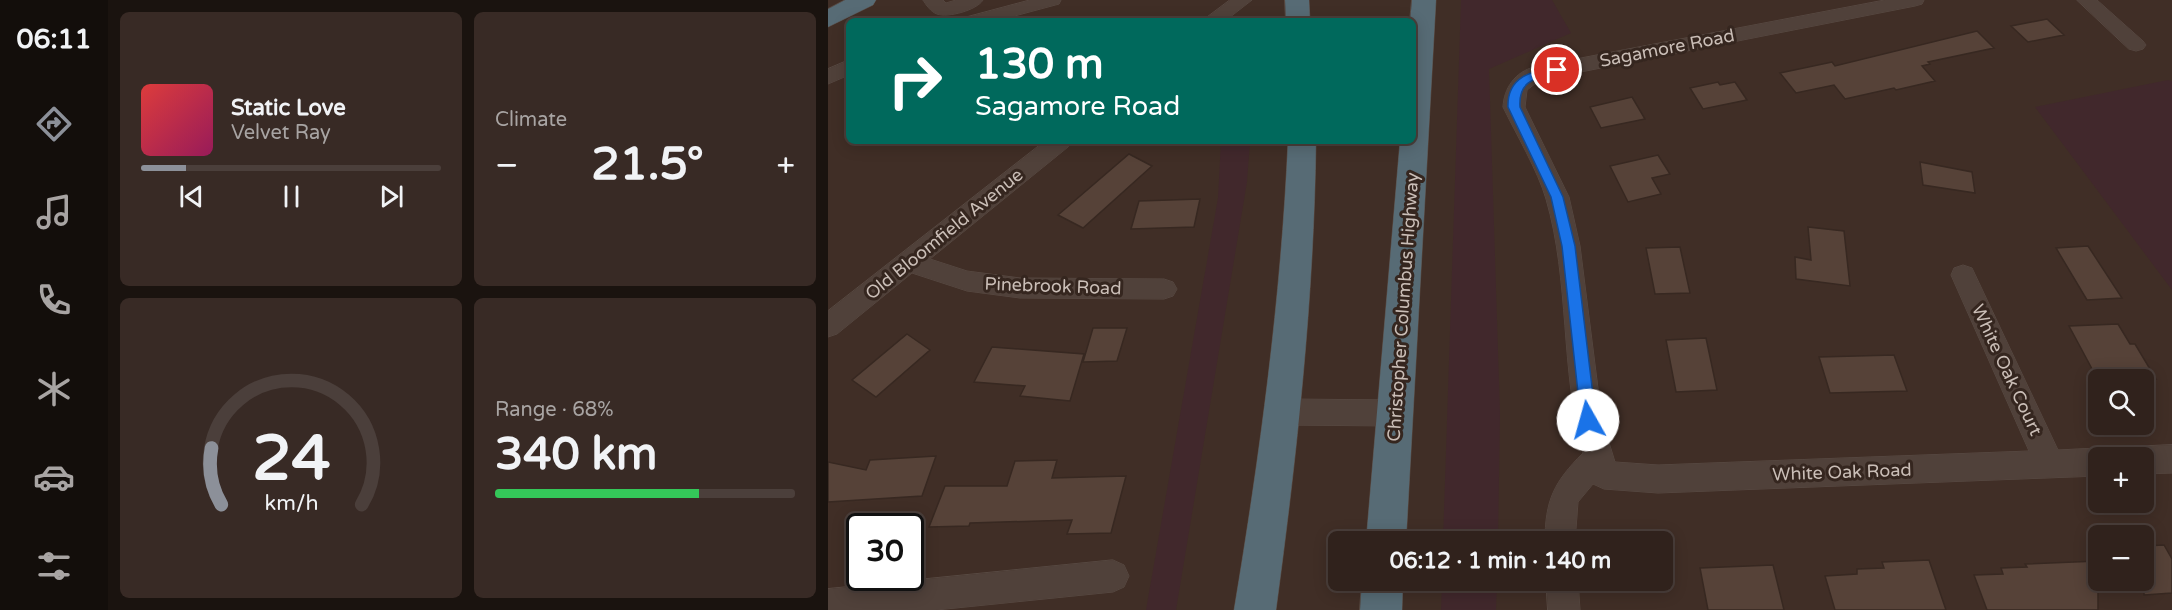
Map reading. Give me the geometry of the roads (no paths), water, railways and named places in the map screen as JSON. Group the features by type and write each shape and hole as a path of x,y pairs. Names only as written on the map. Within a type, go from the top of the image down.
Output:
{"highway":[{"path":"1297,0 1298,18"},
{"name":"Christopher Columbus Highway","path":"1416,122 1424,0"},
{"path":"828,19 859,8"},
{"path":"1255,610 1283,412 1298,241 1302,144"},
{"name":"Christopher Columbus Highway","path":"1387,531 1415,144"},
{"path":"1381,610 1382,591"}],"street":[{"path":"932,0 941,9 952,9 974,0"},
{"path":"982,18 1014,5 1052,0"},
{"name":"Sagamore Road","path":"1599,457 1588,420 1568,246 1557,197 1514,107 1517,88 1534,74 1915,0"},
{"path":"2086,0 2136,45"},
{"path":"1215,18 1231,2"},
{"path":"828,64 846,59"},
{"path":"828,77 846,68"},
{"name":"Old Bloomfield Avenue","path":"828,326 1056,144"},
{"name":"Pinebrook Road","path":"909,262 967,281 1020,288 1164,289"},
{"name":"White Oak Court","path":"1964,275 2050,464"},
{"path":"1283,412 1397,413"},
{"path":"1560,531 1560,507 1567,489 1599,457"},
{"name":"White Oak Road","path":"1599,457 1604,475 1658,478 2088,462"},
{"path":"2154,460 2172,459"},
{"path":"828,605 1113,576"},
{"path":"1563,591 1564,610"}]}
